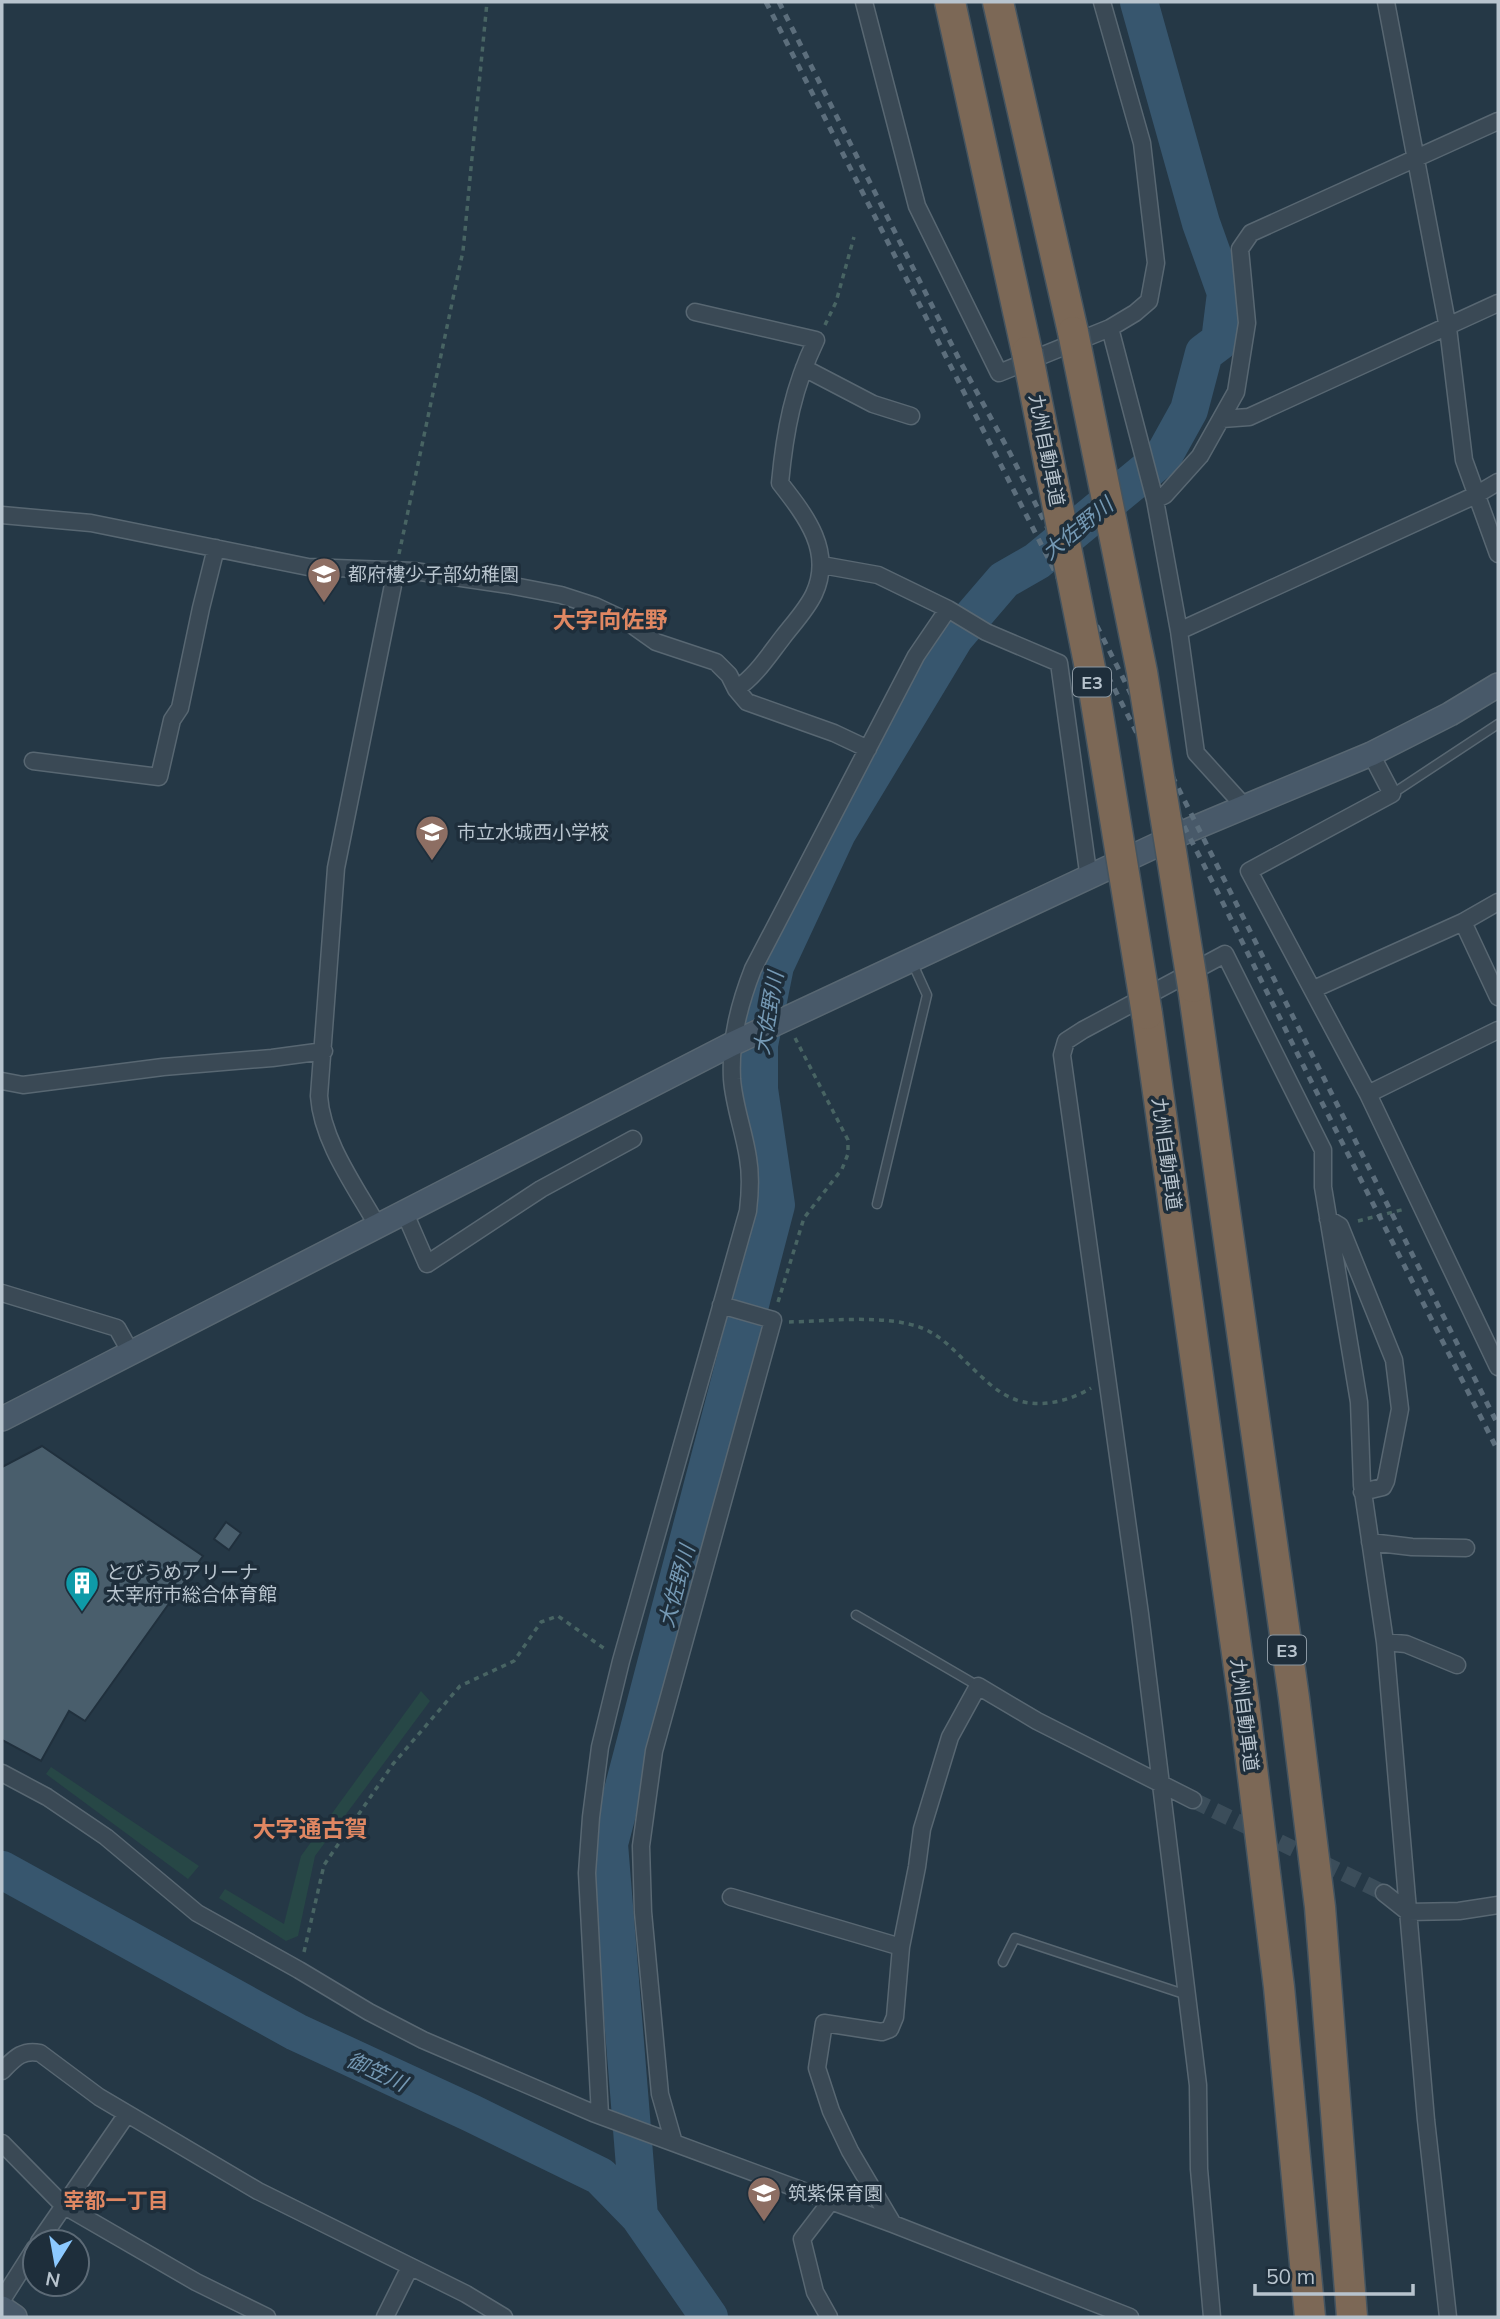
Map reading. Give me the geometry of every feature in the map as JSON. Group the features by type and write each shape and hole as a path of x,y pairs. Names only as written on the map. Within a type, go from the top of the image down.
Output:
{"highway":[{"name":"九州自動車道","path":"950,2 1027,352 1092,678 1147,1014 1246,1716 1279,1987 1310,2317"},
{"name":"E3","path":"998,2 1073,332 1142,672 1193,987 1294,1698 1320,1906 1352,2317"}],"street":[{"path":"864,2 914,206 999,373 1110,328 1149,301 1156,263 1142,143 1102,2"},
{"path":"1386,2 1448,328 1464,460 1498,554"},
{"path":"1155,500 1165,495 1200,456 1236,393 1247,323 1240,249 1251,233 1498,121"},
{"path":"1222,419 1249,417 1498,303"},
{"path":"695,312 817,341 796,387 785,431 780,483 804,514 817,537 822,565 814,594 808,603 753,674 736,689"},
{"path":"1110,328 1155,500 1179,631 1196,752 1244,806"},
{"path":"804,368 873,404 911,416"},
{"path":"1179,631 1476,495 1498,482"},
{"path":"2,515 91,523 308,567 396,570 561,595 595,606 625,620 656,642 716,662 729,675 747,702 834,733 868,749"},
{"path":"33,761 159,777 172,720 180,708 216,548"},
{"path":"822,565 878,575 948,609 986,632 1059,663 1089,879"},
{"path":"377,1225 327,1133 320,1114 318,1096 324,1051 331,909 336,868 396,570"},
{"path":"603,2117 587,1873 591,1817 600,1747 621,1661 748,1211 748,1159 732,1081 732,1044 740,1003 752,969 916,656 948,609"},
{"path":"2,1419 732,1044 1244,806 1371,754 1450,714 1498,685"},
{"path":"1371,754 1392,794 1249,871 1368,1094 1497,1361"},
{"path":"1314,989 1463,922 1498,902"},
{"path":"1463,922 1498,997"},
{"path":"1212,2317 1200,2182 1198,2085 1140,1614 1062,1055 1066,1041 1083,1030 1225,954 1323,1150 1323,1187 1334,1222 1394,1360 1400,1409 1386,1481 1383,1487 1363,1492"},
{"path":"1368,1094 1498,1030"},
{"path":"2,1081 23,1085 163,1067 324,1051"},
{"path":"404,1211 427,1264 541,1189 633,1139"},
{"path":"1334,1222 1359,1402 1363,1492 1385,1642 1426,2120 1448,2317"},
{"path":"2,1293 117,1328 131,1353"},
{"path":"669,2141 660,2094 643,1912 641,1846 654,1751 773,1320 722,1305"},
{"path":"1370,1542 1412,1547 1466,1548"},
{"path":"1385,1642 1406,1644 1457,1665"},
{"path":"892,2224 850,2151 831,2111 817,2068 824,2024 882,2032 890,2029 895,2017 901,1947 918,1867 922,1829 950,1737 978,1686 1037,1721 1194,1800"},
{"path":"2,1773 47,1797 106,1837 197,1913 423,2040 603,2117 892,2224 1130,2317"},
{"path":"1384,1893 1408,1912 1459,1911 1498,1905"},
{"path":"731,1897 901,1947"},
{"path":"2,2071 21,2054 31,2051 40,2053 99,2097 258,2191 467,2294 504,2317"},
{"path":"48,2228 127,2114"},
{"path":"2,2143 63,2205 196,2282 267,2317"},
{"path":"829,2317 815,2292 802,2239 831,2201"},
{"path":"385,2317 410,2267"},
{"path":"2,2300 21,2270"},
{"path":"2,2308 15,2317"}],"lane":[{"path":"1392,794 1498,724"},
{"path":"877,1204 928,995 911,959"},
{"path":"856,1615 978,1686"},
{"path":"1003,1962 1015,1938 1187,1995"}],"path":[{"path":"396,570 463,251 487,2"},
{"path":"817,341 836,302 854,237"},
{"path":"786,1020 848,1140 848,1154 842,1169 804,1219 773,1320 781,1323 877,1320 920,1327 940,1337 986,1381 1014,1399 1040,1404 1059,1401 1089,1390 1107,1376"},
{"path":"1334,1222 1392,1214 1420,1204"},
{"path":"299,1970 324,1865 393,1764 460,1686 514,1661 541,1622 558,1616 621,1661"}],"green space":[{"path":"421,1691 430,1701 315,1856 298,1936 286,1941 219,1898 225,1889 284,1924 301,1856"},
{"path":"51,1767 199,1866 188,1879 46,1774"}],"building":[{"name":"とびうめアリーナ 太宰府市総合体育館","path":"42,1446 203,1556 85,1721 69,1711 41,1761 2,1740 2,1467"},
{"path":"226,1522 241,1533 229,1550 214,1539"}],"waterway":[{"name":"大佐野川","path":"639,2216 609,1844 776,1205 759,1089 759,1045 775,966 837,833 955,637 1004,580 1037,561 1163,457 1189,410 1204,353 1220,341 1226,293 1201,223 1139,2"},
{"name":"御笠川","path":"2,1870 296,2032 600,2176 639,2216 709,2317"}],"tunnel":[{"path":"1193,1800 1384,1893"}],"railway":[{"path":"766,2 1498,1451"},
{"path":"779,2 961,363 1010,453 1498,1425"}],"place":[{"name":"都府樓少子部幼稚園","path":"324,604"},
{"name":"市立水城西小学校","path":"432,862"},
{"name":"とびうめアリーナ 太宰府市総合体育館","path":"82,1613"},
{"name":"筑紫保育園","path":"764,2223"}],"district":[{"name":"大字向佐野","path":"610,619"},
{"name":"大字通古賀","path":"310,1828"},
{"name":"宰都一丁目","path":"116,2200"}]}
